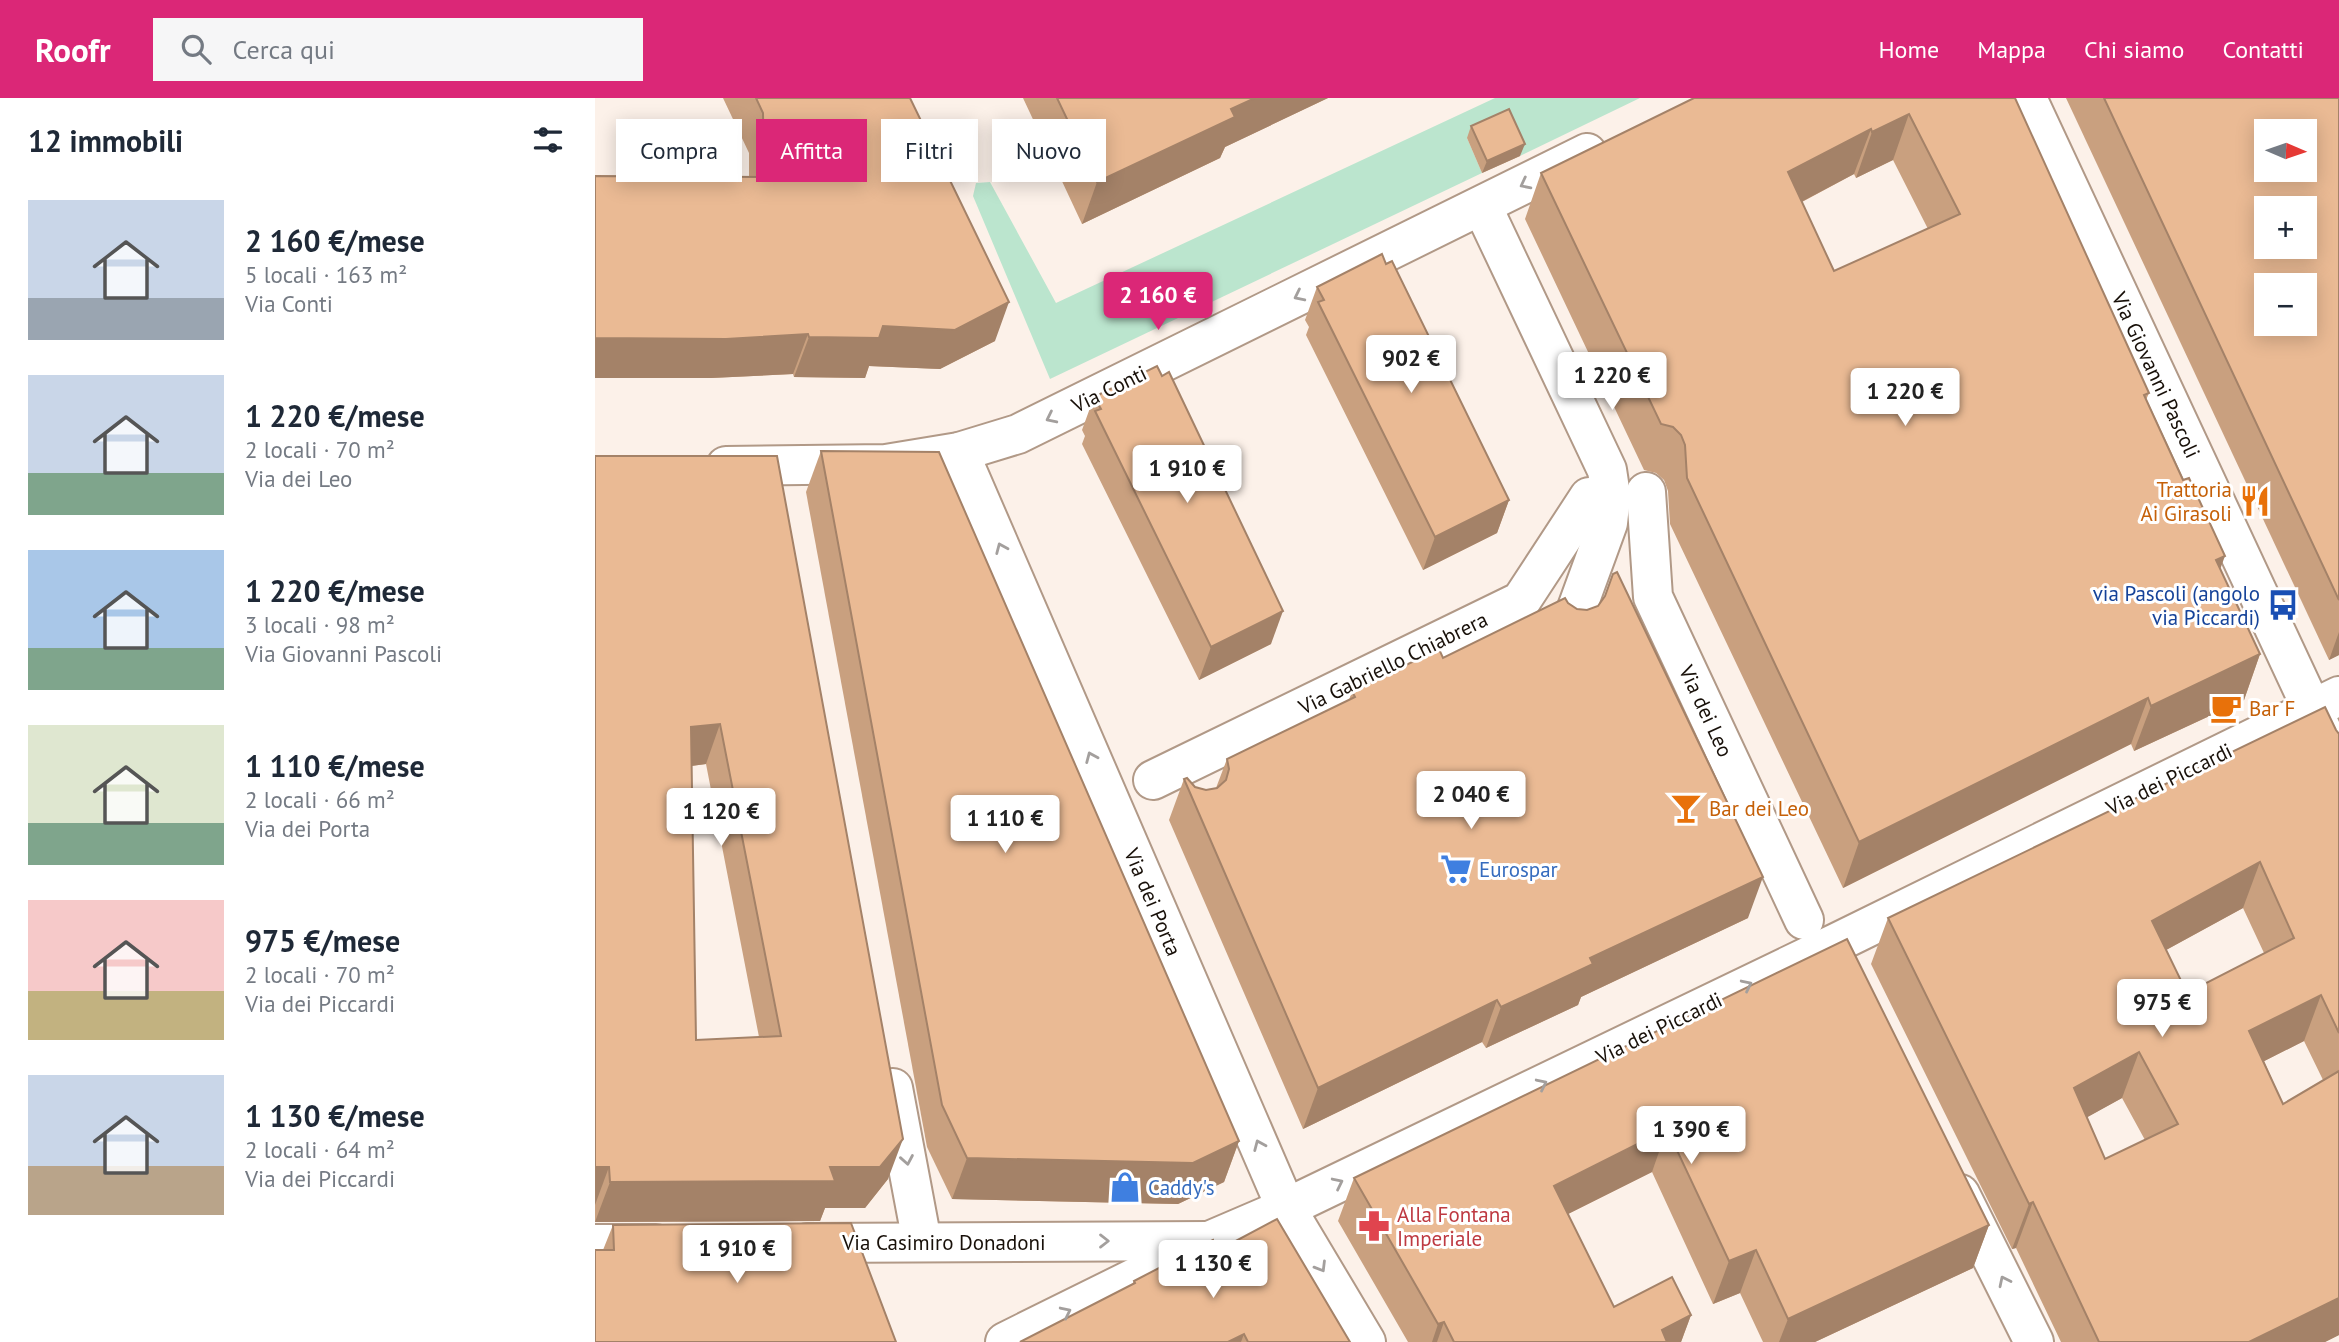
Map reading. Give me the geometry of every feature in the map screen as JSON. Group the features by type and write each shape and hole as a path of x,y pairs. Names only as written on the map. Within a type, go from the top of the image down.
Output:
{"street":[{"name":"Via Giovanni Pascoli","path":"2027,98 2325,702 2339,767"},
{"name":"Via Conti","path":"687,466 781,480 960,452 1018,434 1612,140"},
{"path":"1482,206 1607,470 1611,496 1608,523 1569,630"},
{"name":"Via dei Porta","path":"960,452 1286,1208 1366,1342"},
{"name":"Via dei Leo","path":"1646,492 1653,597 1804,920"},
{"name":"Via Gabriello Chiabrera","path":"1109,799 1521,601 1589,497"},
{"name":"Via dei Piccardi","path":"1005,1342 1209,1241 1842,955 2325,702"},
{"path":"1153,780 1165,781 1187,799"},
{"path":"887,1052 922,1242"},
{"path":"1947,1167 2034,1342"},
{"name":"Via Casimiro Donadoni","path":"776,1243 1209,1241"},
{"path":"595,1244 693,1244"}],"green space":[{"path":"1495,98 1640,98 1520,156 1467,138 1482,173 1050,379 973,196 976,183 990,182 1056,303"}],"building":[{"path":"756,98 910,98 920,119 881,119 881,182 951,182 1009,302 955,330 883,326 879,338 809,337 808,334 726,339 595,338 595,176 616,176 616,182 742,182 742,177 756,177 756,182 867,182 867,119 763,119"},
{"path":"1057,98 1255,98 1231,109 1235,117 1106,178 1106,119 1067,119"},
{"path":"1694,98 2015,98 2149,393 2144,395 2183,480 2189,478 2225,556 2216,560 2260,654 2151,706 2148,698 1859,842 1687,478 1685,445 1681,435 1673,427 1661,424 1541,173","holes":["1909,114 1960,214 1834,271 1788,172 1871,129 1872,132"]},
{"path":"2104,98 2339,98 2339,600"},
{"path":"1509,109 1525,144 1487,161 1471,126"},
{"path":"1382,254 1386,264 1392,261 1509,500 1435,537 1318,302 1324,300 1317,287"},
{"path":"1157,366 1162,376 1169,372 1283,611 1211,647 1095,411 1101,409 1094,397"},
{"path":"821,451 939,452 1239,1141 1193,1163 967,1158 942,1105"},
{"path":"595,456 777,456 903,1139 880,1167 830,1167 835,1181 610,1182 609,1167 595,1167","holes":["720,724 781,1036 696,1040 691,727"]},
{"path":"1617,572 1763,877 1590,958 1593,964 1501,1007 1497,1000 1318,1088 1184,779 1187,778 1195,787 1206,790 1217,788 1226,780 1229,769 1227,759 1355,697 1352,691 1439,649 1443,658 1565,598 1577,609 1587,610 1598,606 1613,574"},
{"path":"2325,707 2339,734 2339,1033 2321,995 2249,1031 2283,1104 2339,1071 2339,1298 2249,1342 2099,1342 2033,1202 2029,1204 1888,918","holes":["2260,862 2294,938 2187,993 2152,921","2139,1052 2178,1124 2105,1159 2074,1088"]},
{"path":"1847,939 1989,1225 1788,1319 1756,1250 1729,1261 1667,1129 1554,1186 1614,1307 1672,1277 1691,1315 1662,1330 1667,1342 1454,1342 1444,1322 1438,1324 1354,1178"},
{"path":"1277,1219 1350,1342 1248,1342 1244,1334 1228,1342 1020,1342 1213,1240 1217,1251"},
{"path":"851,1223 896,1342 595,1342 595,1250 614,1250 613,1225"}],"place":[{"name":"Trattoria Ai Girasoli","path":"2255,501"},
{"name":"via Pascoli (angolo via Piccardi)","path":"2283,605"},
{"name":"Bar F","path":"2226,708"},
{"name":"Bar dei Leo","path":"1686,808"},
{"name":"Eurospar","path":"1456,869"},
{"name":"Caddy's","path":"1125,1187"},
{"name":"Alla Fontana Imperiale","path":"1374,1226"}]}
